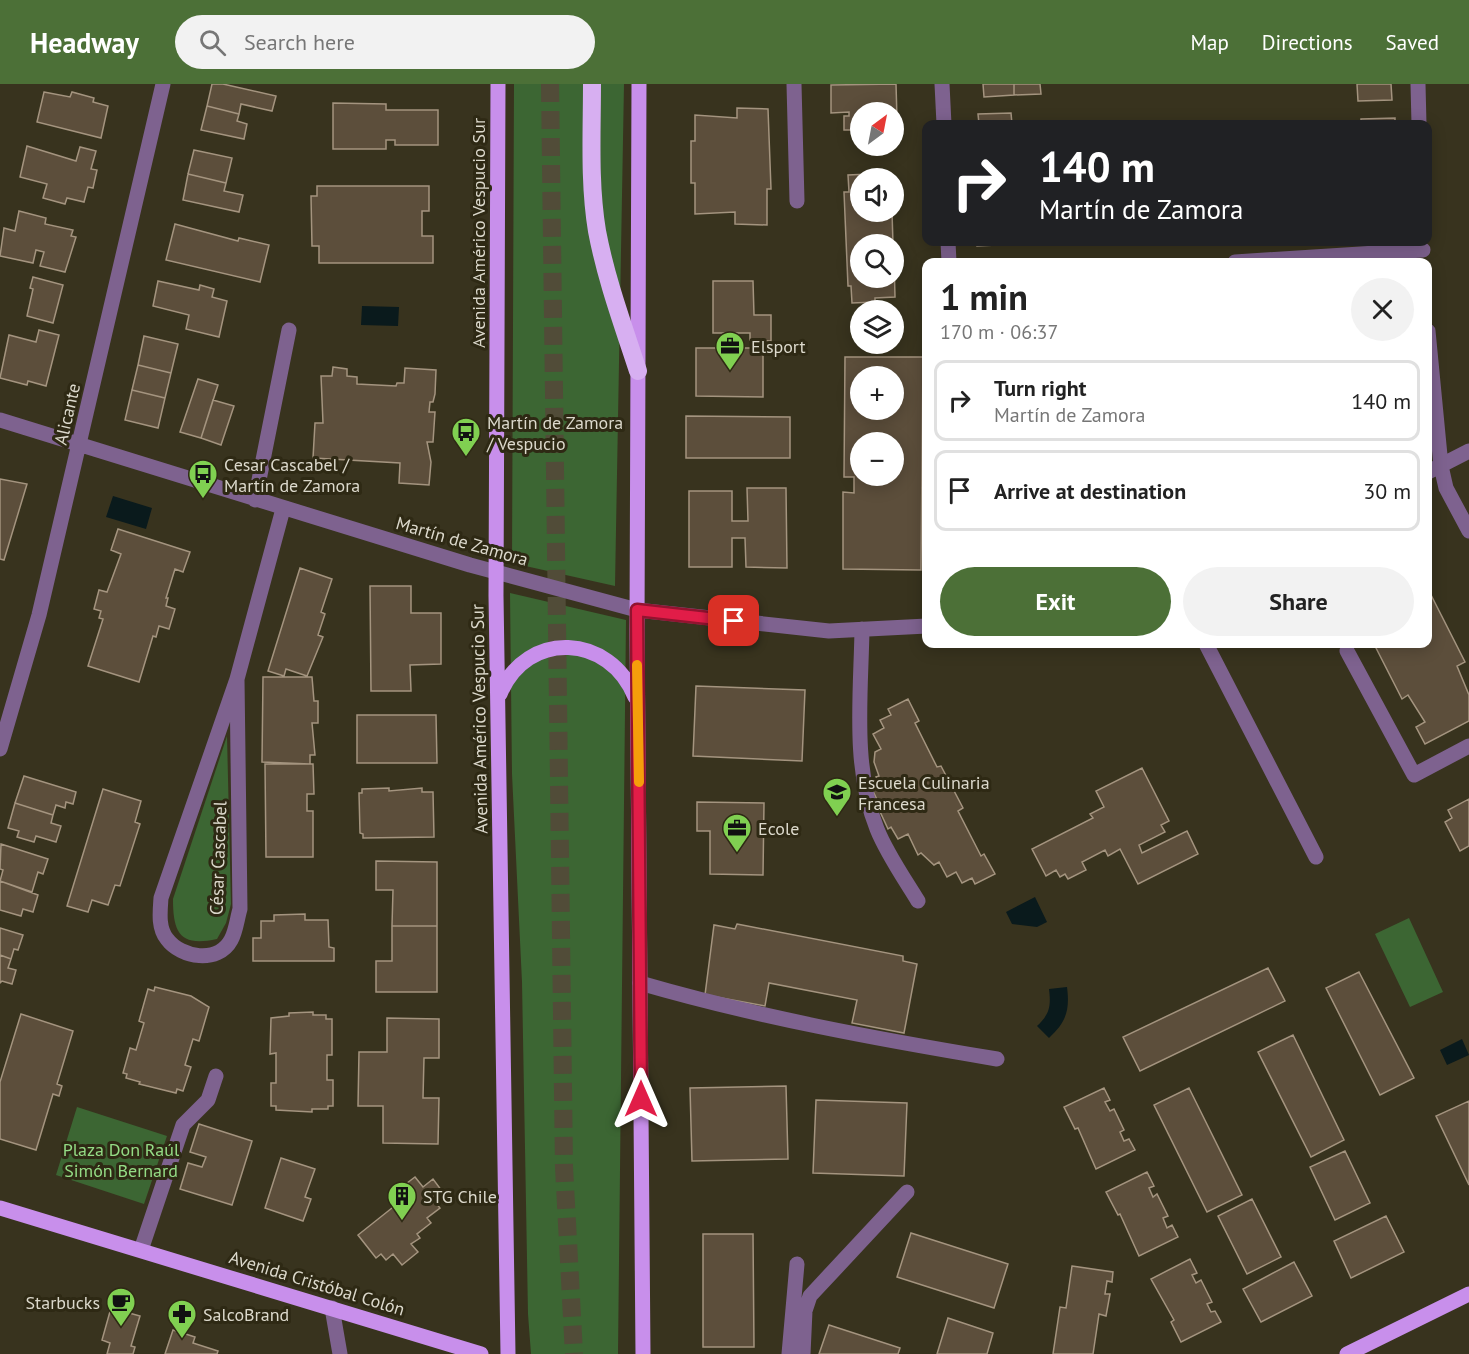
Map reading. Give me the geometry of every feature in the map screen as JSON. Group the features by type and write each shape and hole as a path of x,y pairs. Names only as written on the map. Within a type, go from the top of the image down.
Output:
{"highway":[{"path":"592,84 592,185 597,230 610,288 638,371"}],"main road":[{"name":"Avenida Américo Vespucio Sur","path":"498,84 496,572 508,1354"},
{"path":"639,84 637,610 643,1354"},
{"path":"499,697 509,676 533,655 564,647 583,649 609,660 621,671 633,692 638,715"},
{"name":"Avenida Cristóbal Colón","path":"0,1208 332,1308 456,1351 481,1354"},
{"path":"1347,1354 1469,1294"}],"street":[{"name":"Alicante","path":"0,749 33,638 163,84"},
{"path":"794,84 797,201"},
{"path":"942,84 944,120"},
{"path":"1418,84 1419,120"},
{"path":"1303,258 1423,251"},
{"path":"255,500 289,330"},
{"path":"1432,410 1435,469 1469,531"},
{"name":"Martín de Zamora","path":"0,420 283,509 496,572 637,610 830,631 922,626"},
{"path":"1435,469 1469,451"},
{"name":"César Cascabel","path":"237,679 240,909 230,942 221,951 206,956 189,955 177,949 166,939 159,915 161,898 237,679 283,509"},
{"path":"862,629 862,764 867,796 877,830 918,901"},
{"path":"1208,648 1316,857"},
{"path":"1347,651 1414,775 1469,746"},
{"path":"640,983 689,997 851,1035 997,1059"},
{"path":"141,1250 183,1125 208,1100 216,1076"},
{"path":"803,1354 805,1311 810,1296 907,1192"},
{"path":"789,1354 797,1264"},
{"path":"332,1308 340,1354"}],"green space":[{"path":"514,84 624,84 615,586 512,563"},
{"path":"510,593 626,620 618,1354 531,1354 528,1314 522,982 512,774"},
{"path":"227,736 231,904 226,923 217,939 195,941 181,935 177,929 173,899"},
{"path":"1409,918 1443,992 1410,1007 1375,934"},
{"name":"Plaza Don Raúl Simón Bernard","path":"77,1107 167,1136 144,1204 56,1175"}],"shaded area":[{"path":"362,306 399,307 398,326 361,325"},
{"path":"113,496 152,508 146,529 106,517"},
{"path":"1035,897 1047,922 1037,927 1012,924 1006,912"},
{"path":"1067,987 1066,1016 1049,1038 1037,1026 1045,1018 1049,1009 1049,989"},
{"path":"1462,1039 1469,1055 1447,1065 1440,1050"}],"building":[{"path":"212,84 223,84 276,96 272,111 241,104 239,114 207,106"},
{"path":"896,84 897,102 850,102 850,130 844,130 844,116 849,116 849,112 831,113 831,85"},
{"path":"983,84 1014,84 1014,95 984,97"},
{"path":"1014,84 1040,84 1041,94 1014,95"},
{"path":"1357,84 1391,84 1392,100 1358,101"},
{"path":"44,92 70,97 72,92 94,98 93,102 108,106 101,138 37,122"},
{"path":"333,103 386,104 386,110 438,110 438,145 395,145 395,140 386,140 386,149 333,149"},
{"path":"207,106 239,114 237,121 247,124 244,139 201,130"},
{"path":"737,108 768,109 771,189 767,189 767,225 735,224 735,212 695,214 695,183 691,183 691,141 695,141 695,115 737,118"},
{"path":"1011,113 1012,120 979,120 978,114"},
{"path":"1395,118 1395,120 1361,120"},
{"path":"27,146 76,161 80,147 96,151 91,169 97,170 93,188 88,187 84,202 67,198 65,204 43,198 47,184 20,177"},
{"path":"194,150 232,158 226,183 188,174"},
{"path":"188,174 226,183 224,191 243,195 239,212 183,200"},
{"path":"848,175 850,175 850,222 892,222 893,234 850,234 850,286 848,286 844,192 849,192"},
{"path":"317,186 429,186 429,211 422,211 422,236 433,236 433,263 319,263 319,246 312,246 311,196 317,196"},
{"path":"19,211 46,218 45,224 73,230 71,236 76,237 65,272 40,266 44,252 36,250 33,263 0,256 4,228 15,231"},
{"path":"175,224 238,241 239,238 269,245 260,282 166,260"},
{"path":"33,277 63,285 53,323 27,316 33,289 30,288"},
{"path":"158,281 199,290 200,285 214,289 212,297 227,301 219,337 186,329 189,315 153,306"},
{"path":"713,281 753,281 754,315 771,315 771,341 750,340 750,333 713,333"},
{"path":"851,288 895,288 895,297 852,300"},
{"path":"39,330 59,335 46,386 28,381 27,385 0,378 9,335 36,342"},
{"path":"144,336 178,344 171,373 138,365"},
{"name":"Elsport","path":"696,348 763,348 763,397 696,396"},
{"path":"845,357 922,357 921,570 843,569 843,492 854,493 854,486 904,486 904,432 850,432 850,477 844,477"},
{"path":"138,365 171,373 165,398 132,390"},
{"path":"333,367 347,369 347,376 357,377 357,384 396,386 397,383 404,383 405,368 436,370 435,394 433,402 430,402 429,412 435,412 433,442 427,442 431,462 429,485 399,483 400,463 313,458 315,423 323,423 321,376 332,376"},
{"path":"198,379 218,385 201,438 180,432"},
{"path":"132,390 165,398 158,428 125,420"},
{"path":"213,400 234,406 221,445 201,438"},
{"path":"686,416 790,417 790,458 686,458"},
{"path":"0,479 27,484 4,560 0,559"},
{"path":"747,488 786,488 787,568 746,567 745,538 732,538 732,567 689,567 689,491 732,491 732,521 748,521"},
{"path":"118,529 190,552 183,572 175,569 166,598 168,598 166,606 175,609 169,629 159,626 156,637 153,636 139,682 88,666 103,619 99,618 101,611 94,609 99,590 107,592 121,554 111,550"},
{"path":"300,568 332,579 321,612 325,614 318,635 323,637 307,676 286,669 284,676 268,671"},
{"path":"370,586 411,586 411,613 441,613 441,664 410,665 411,691 371,691"},
{"path":"1432,597 1465,662 1457,666 1469,695 1469,721 1425,744 1416,727 1425,722 1408,695 1402,699 1376,648 1432,648"},
{"path":"263,677 312,677 314,701 318,701 318,723 312,723 315,755 310,755 310,764 262,762"},
{"path":"696,686 805,690 802,761 693,756"},
{"path":"908,699 919,721 915,723 937,767 941,766 963,808 958,811 981,856 984,854 995,874 975,884 972,878 962,883 956,872 947,877 939,862 934,865 921,853 918,855 908,834 898,839 891,827 888,829 877,805 879,804 873,791 881,787 876,777 879,776 874,762 875,752 881,749 873,734 884,728 880,720 891,715 888,709"},
{"path":"357,715 436,715 437,763 357,763"},
{"path":"265,764 313,764 314,794 307,794 307,811 313,811 313,857 266,857"},
{"path":"1142,768 1169,821 1161,825 1165,832 1139,845 1142,853 1187,831 1198,854 1138,884 1120,849 1108,856 1105,850 1082,862 1086,870 1068,879 1065,874 1060,877 1056,870 1046,876 1032,849 1093,818 1090,814 1104,807 1096,791"},
{"path":"24,776 76,792 73,804 66,802 65,808 56,805 53,815 15,803"},
{"path":"389,788 389,791 422,788 422,792 433,792 434,837 363,838 363,834 360,833 359,793 362,793 362,789"},
{"path":"103,789 141,801 135,822 140,824 120,886 115,885 108,905 92,900 88,912 67,906"},
{"path":"1469,799 1469,846 1460,851 1445,822 1452,818 1448,810"},
{"name":"Ecole","path":"697,802 764,803 763,875 710,874 710,831 697,831"},
{"path":"15,803 53,815 51,823 61,826 56,842 36,836 34,842 17,837 19,831 8,828"},
{"path":"1,844 48,859 43,874 38,872 32,892 0,881 3,870 0,869"},
{"path":"376,861 437,862 437,926 392,926 393,890 376,890"},
{"path":"0,881 38,895 33,912 23,909 21,916 0,910"},
{"path":"305,914 305,920 328,920 329,947 334,948 334,961 253,961 253,938 261,938 261,921 274,921 274,915"},
{"path":"737,924 903,956 903,961 917,964 904,1033 852,1023 857,1000 769,983 765,1006 705,995 714,925 735,929"},
{"path":"392,926 437,926 437,992 376,992 376,961 392,961"},
{"path":"0,928 23,935 18,950 14,949 11,959 0,955"},
{"path":"0,955 11,959 8,968 16,970 12,984 2,981 0,983"},
{"path":"1268,968 1285,1001 1140,1071 1123,1037"},
{"path":"1359,972 1414,1078 1380,1095 1326,988"},
{"path":"155,987 191,996 209,1007 199,1041 193,1039 185,1065 191,1067 183,1091 177,1089 176,1093 139,1084 140,1082 126,1078 127,1074 123,1073 130,1048 136,1050 144,1023 139,1021 148,989 154,991"},
{"path":"313,1012 313,1015 326,1015 326,1019 332,1019 332,1055 327,1055 327,1080 333,1080 333,1106 328,1106 328,1109 312,1109 312,1112 276,1110 276,1106 271,1106 271,1083 276,1083 276,1053 270,1054 271,1018 289,1016 289,1013"},
{"path":"21,1014 73,1031 57,1084 62,1086 59,1096 53,1094 36,1150 0,1139 0,1082"},
{"path":"387,1018 439,1019 439,1058 424,1058 423,1098 439,1098 438,1144 383,1143 383,1106 358,1106 359,1052 387,1052"},
{"path":"1293,1035 1344,1140 1311,1157 1258,1052"},
{"path":"786,1086 788,1159 692,1161 690,1088"},
{"path":"1104,1088 1110,1100 1105,1102 1110,1111 1114,1109 1124,1130 1120,1132 1124,1141 1129,1139 1135,1150 1096,1169 1078,1128 1075,1129 1064,1107"},
{"path":"1189,1088 1242,1195 1207,1212 1154,1105"},
{"path":"816,1100 907,1103 904,1176 813,1173"},
{"path":"1469,1101 1469,1185 1436,1116"},
{"path":"199,1124 252,1141 232,1205 180,1189 188,1163 202,1167 206,1157 190,1152"},
{"path":"1345,1151 1370,1203 1335,1220 1310,1167"},
{"path":"281,1158 315,1169 305,1197 311,1199 303,1221 265,1208"},
{"path":"1147,1172 1154,1186 1149,1188 1153,1197 1157,1194 1168,1216 1163,1218 1167,1228 1172,1225 1178,1237 1139,1256 1120,1214 1118,1215 1106,1192"},
{"name":"STG Chile","path":"415,1177 423,1187 433,1179 442,1191 432,1198 440,1208 427,1218 431,1223 417,1234 420,1238 411,1244 418,1252 402,1265 393,1254 386,1260 381,1254 376,1258 358,1235 397,1204 390,1196"},
{"path":"1252,1199 1281,1257 1247,1274 1218,1216"},
{"path":"1386,1216 1404,1252 1351,1278 1334,1241"},
{"path":"911,1233 1008,1264 994,1308 897,1277"},
{"path":"703,1234 753,1234 754,1347 703,1347"},
{"path":"1190,1259 1197,1273 1192,1275 1196,1283 1201,1280 1212,1302 1207,1304 1211,1312 1215,1311 1221,1322 1181,1342 1171,1322 1174,1320 1151,1279"},
{"path":"1294,1262 1312,1296 1261,1322 1243,1289"},
{"path":"1072,1266 1113,1272 1112,1282 1107,1281 1105,1294 1110,1294 1106,1316 1099,1314 1093,1354 1053,1354 1060,1307 1066,1308"},
{"name":"Starbucks","path":"111,1308 140,1316 131,1346 135,1347 133,1354 107,1354 110,1343 102,1340"},
{"path":"948,1318 993,1333 987,1354 937,1354"},
{"path":"829,1325 900,1348 898,1354 819,1354"},
{"name":"SalcoBrand","path":"173,1330 195,1337 193,1343 218,1351 217,1354 165,1354"}],"tunnel":[{"path":"550,84 564,1167 574,1354"}],"slow traffic":[{"path":"637,665 639,782"}],"place":[{"name":"Elsport","path":"730,372"},
{"name":"Martín de Zamora / Vespucio","path":"466,458"},
{"name":"Cesar Cascabel / Martín de Zamora","path":"203,500"},
{"name":"Escuela Culinaria Francesa","path":"837,818"},
{"name":"Ecole","path":"737,854"},
{"name":"STG Chile","path":"402,1222"},
{"name":"Starbucks","path":"121,1328"},
{"name":"SalcoBrand","path":"182,1340"}],"route":[{"path":"641,1099 637,610 734,621"}]}
